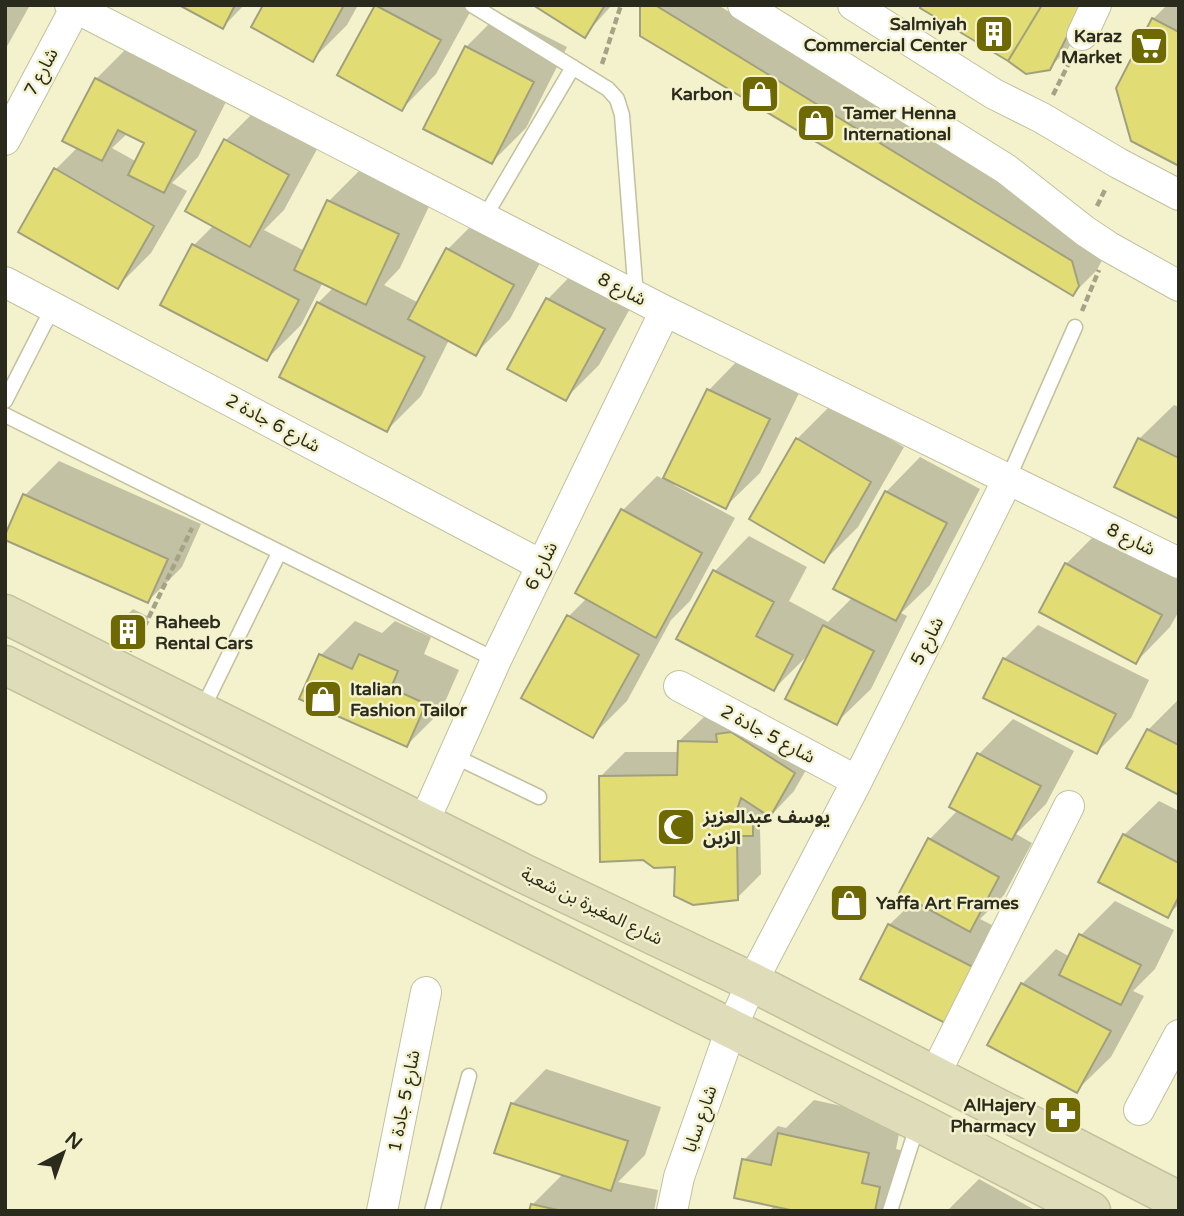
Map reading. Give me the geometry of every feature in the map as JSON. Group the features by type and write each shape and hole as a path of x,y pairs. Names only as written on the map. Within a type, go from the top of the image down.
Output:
{"main road":[{"name":"شارع المغيرة بن شعبة","path":"5,614 423,824 752,982 1179,1201"},
{"path":"13,674 731,1028 1091,1211"}],"street":[{"path":"743,5 1006,169 1097,239 1179,286"},
{"path":"853,5 994,94 1179,195"},
{"path":"1083,35 1096,5"},
{"name":"شارع 7","path":"5,140 74,6"},
{"name":"شارع 8","path":"74,6 664,311 1179,563"},
{"name":"شارع 6 جادة 2","path":"5,282 541,565"},
{"name":"شارع 6","path":"423,824 496,660 664,311"},
{"name":"شارع 5","path":"731,1028 1008,479"},
{"name":"شارع 5 جادة 2","path":"679,687 857,781"},
{"path":"934,1076 1069,806"},
{"name":"شارع 5 جادة 1","path":"382,1211 426,992"},
{"name":"شارع سابا","path":"672,1211 679,1177 731,1028"},
{"path":"1139,1110 1179,1035"}],"lane":[{"path":"472,5 596,81 617,99 622,116 636,296"},
{"path":"484,218 573,67"},
{"path":"5,401 53,307"},
{"name":"شارع 5","path":"1008,479 1075,327"},
{"path":"5,415 496,660"},
{"path":"201,713 279,553"},
{"path":"452,755 539,797"},
{"path":"432,1211 469,1076"},
{"path":"890,1211 918,1122"}],"path":[{"path":"596,81 621,5"},
{"path":"1042,118 1083,35"},
{"path":"1075,327 1118,163"},
{"path":"123,673 199,513"}],"building":[{"path":"179,5 235,5 223,29"},
{"path":"263,5 344,5 313,62 251,27"},
{"path":"375,5 441,40 402,111 337,75"},
{"path":"533,5 605,5 585,38"},
{"path":"640,5 655,5 1072,261 1079,286 1073,296 640,36"},
{"name":"Salmiyah Commercial Center","path":"922,5 1042,5 1008,61 920,8"},
{"path":"1042,5 1083,5 1050,70 1026,74 1008,61"},
{"path":"1152,18 1179,32 1179,166 1131,141 1116,88"},
{"path":"465,46 534,82 492,164 423,129"},
{"path":"95,78 196,131 164,193 128,175 144,143 118,130 102,161 62,141"},
{"path":"224,139 289,175 250,247 185,211"},
{"path":"54,168 154,226 118,289 18,232"},
{"path":"327,200 399,234 366,305 294,270"},
{"path":"192,244 299,300 267,361 160,305"},
{"path":"446,248 514,285 476,356 408,319"},
{"path":"546,298 605,329 566,401 507,369"},
{"path":"317,302 425,357 387,432 279,377"},
{"path":"707,389 770,419 726,509 663,478"},
{"path":"796,438 871,482 824,563 749,519"},
{"path":"1138,438 1179,458 1179,519 1114,487"},
{"path":"885,491 947,523 896,621 833,589"},
{"path":"23,494 168,559 148,603 5,540"},
{"path":"621,509 702,553 656,638 575,593"},
{"path":"1065,563 1162,615 1136,664 1039,612"},
{"path":"713,570 774,602 756,636 793,655 774,691 676,639"},
{"name":"Raheeb Rental Cars","path":"126,614 144,623 131,651 112,642"},
{"path":"567,615 639,655 593,738 521,698"},
{"path":"823,625 874,651 837,725 785,699"},
{"path":"319,654 352,669 359,654 398,671 391,688 426,704 407,747 299,699"},
{"path":"1003,658 1116,714 1097,754 983,698"},
{"path":"1147,729 1179,745 1179,795 1126,768"},
{"name":"يوسف عبدالعزيز الزبن","path":"731,732 795,773 770,817 741,798 736,813 753,814 753,836 737,836 738,900 693,905 674,896 675,867 654,868 643,860 600,862 599,776 677,775 678,741 717,742 716,734"},
{"path":"977,753 1041,786 1012,840 949,807"},
{"path":"1123,834 1179,863 1179,896 1168,918 1098,882"},
{"path":"928,838 999,877 970,932 899,893"},
{"name":"Yaffa Art Frames","path":"841,889 864,898 856,917 834,908"},
{"path":"888,924 975,968 947,1024 860,979"},
{"path":"1079,934 1141,965 1121,1005 1059,975"},
{"path":"1021,983 1111,1031 1077,1093 987,1045"},
{"path":"511,1103 628,1141 611,1191 494,1153"},
{"path":"778,1133 869,1153 862,1183 880,1187 875,1211 795,1211 734,1198 742,1159 771,1165"},
{"path":"531,1204 562,1211 529,1211"}],"place":[{"name":"Salmiyah Commercial Center","path":"994,34"},
{"name":"Karaz Market","path":"1149,46"},
{"name":"Karbon","path":"760,94"},
{"name":"Tamer Henna International","path":"816,123"},
{"name":"Raheeb Rental Cars","path":"128,632"},
{"name":"Italian Fashion Tailor","path":"323,699"},
{"name":"يوسف عبدالعزيز الزبن","path":"676,827"},
{"name":"Yaffa Art Frames","path":"849,903"},
{"name":"AlHajery Pharmacy","path":"1063,1115"}]}
